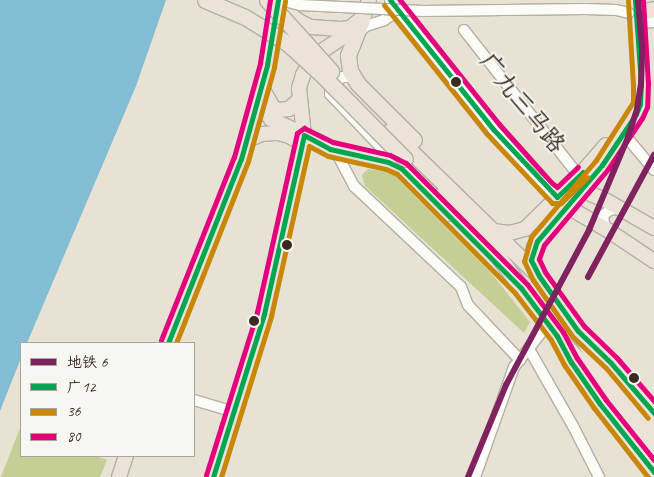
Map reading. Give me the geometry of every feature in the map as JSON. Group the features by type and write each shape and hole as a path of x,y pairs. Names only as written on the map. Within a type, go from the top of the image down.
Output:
{"highway":[{"path":"204,0 246,17 287,43 319,72 403,164 482,236 553,330 654,452"},
{"path":"267,0 390,131 498,233 539,276 578,331 597,363 654,433"},
{"path":"633,10 654,9"},
{"path":"363,17 350,47 348,64 355,81 482,208 498,233"},
{"path":"303,140 335,150 403,164"}],"main road":[{"path":"281,0 293,17 312,27 350,28 363,17"},
{"path":"168,342 224,206 247,140 281,0"},
{"path":"213,477 264,314 303,140 299,88 313,56 352,31 363,17 368,0"},
{"path":"539,276 531,260 534,247 582,190 624,134 636,114 641,95 633,10"},
{"path":"498,233 518,232 525,229 580,176 615,133 632,103 633,10"},
{"path":"261,88 277,110 289,109 299,100"},
{"path":"258,101 271,119 303,140"},
{"path":"247,140 262,134 278,133 303,140"},
{"path":"557,197 582,190 620,208 654,228"},
{"path":"568,207 610,231 654,261"},
{"path":"553,330 600,404 654,472"},
{"path":"578,331 611,363 654,413"},
{"path":"119,477 126,457"}],"street":[{"path":"281,0 300,5 423,11 633,10 654,22"},
{"path":"356,34 366,26 390,16 390,1"},
{"path":"390,1 493,129 535,177 568,207"},
{"name":"广九三马路","path":"464,30 580,176"},
{"path":"355,81 350,77 342,77 330,88 330,94 403,164"},
{"path":"624,134 654,170"},
{"path":"335,150 354,186 462,287 468,305 520,360"},
{"path":"610,231 604,224 603,215 610,210 620,208"},
{"path":"475,477 514,367 530,349 553,330"},
{"path":"530,349 573,426 598,477"},
{"path":"195,400 234,412"}],"green space":[{"path":"368,169 391,172 492,274 530,322 524,333 365,186 362,175"},
{"path":"20,428 20,457 98,457 107,460 100,477 1,477"}],"water":[{"path":"0,0 166,0 136,86 27,342 20,342 20,361 0,411"}],"metro line":[{"name":"6","path":"468,477 506,385 589,230 628,137 637,109 641,85 642,47 638,0"},
{"name":"6","path":"588,277 654,155"}],"transit line":[{"name":"80","path":"161,340 234,157 260,63 270,0"},
{"name":"广12","path":"168,342 241,159 267,65 278,0"},
{"name":"广12","path":"390,0 493,129 557,197 583,172"},
{"name":"80","path":"400,0 499,124 552,183 557,187 578,167"},
{"name":"广12","path":"635,0 641,84 640,104 636,114 602,165 537,241 531,260 539,276 578,331 611,363 654,413"},
{"name":"80","path":"643,0 648,83 647,107 642,118 608,169 544,245 539,259 545,272 584,326 617,358 654,401"},
{"name":"36","path":"176,342 248,161 274,67 285,1"},
{"name":"36","path":"628,1 633,102 596,160 531,237 524,261 533,280 572,336 606,368 648,418"},
{"name":"36","path":"384,5 487,134 552,203 561,203 588,177"},
{"name":"80","path":"206,475 257,312 297,133 304,128 333,142 390,155 406,163 527,284 563,332 577,358 606,400 654,460"},
{"name":"广12","path":"213,477 264,314 304,135 330,149 388,162 401,168 521,288 557,336 571,362 600,404 654,472"},
{"name":"36","path":"221,477 271,316 309,146 328,156 386,169 397,174 515,293 551,340 565,366 594,408 648,477"}]}
